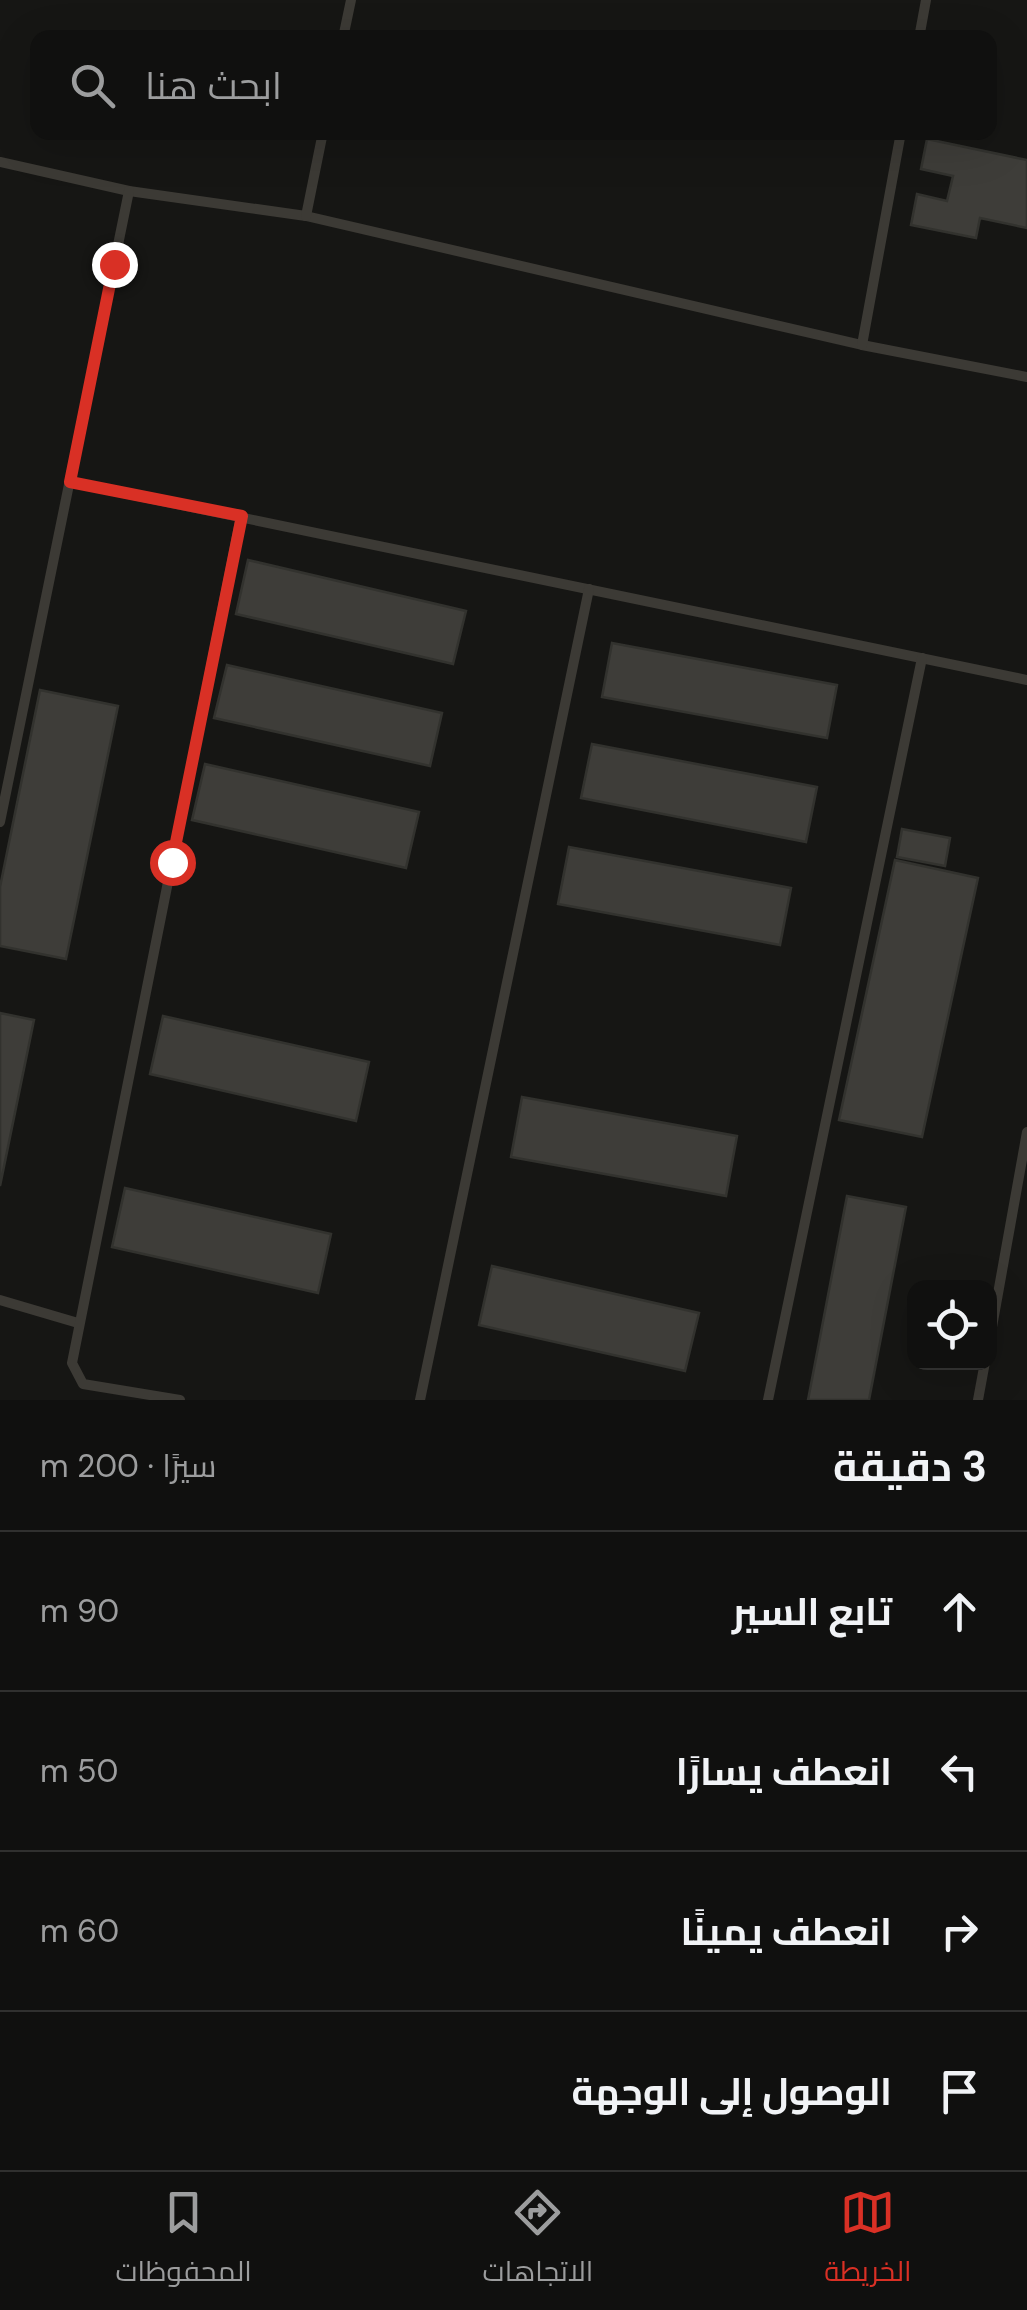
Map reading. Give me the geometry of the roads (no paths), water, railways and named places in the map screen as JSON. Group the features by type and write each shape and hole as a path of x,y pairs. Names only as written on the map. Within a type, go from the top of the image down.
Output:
{"lane":[{"path":"345,30 351,0"},
{"path":"920,30 926,0"},
{"path":"306,216 321,140"},
{"path":"862,345 900,140"},
{"path":"0,162 129,191 306,216 862,345 1027,377"},
{"path":"0,822 129,191"},
{"path":"70,482 1027,680"},
{"path":"180,1400 84,1384 72,1362 242,516"},
{"path":"420,1400 589,589"},
{"path":"768,1400 922,658"},
{"path":"997,1299 1027,1132"},
{"path":"0,1300 78,1323"},
{"path":"978,1400 984,1370"}]}
